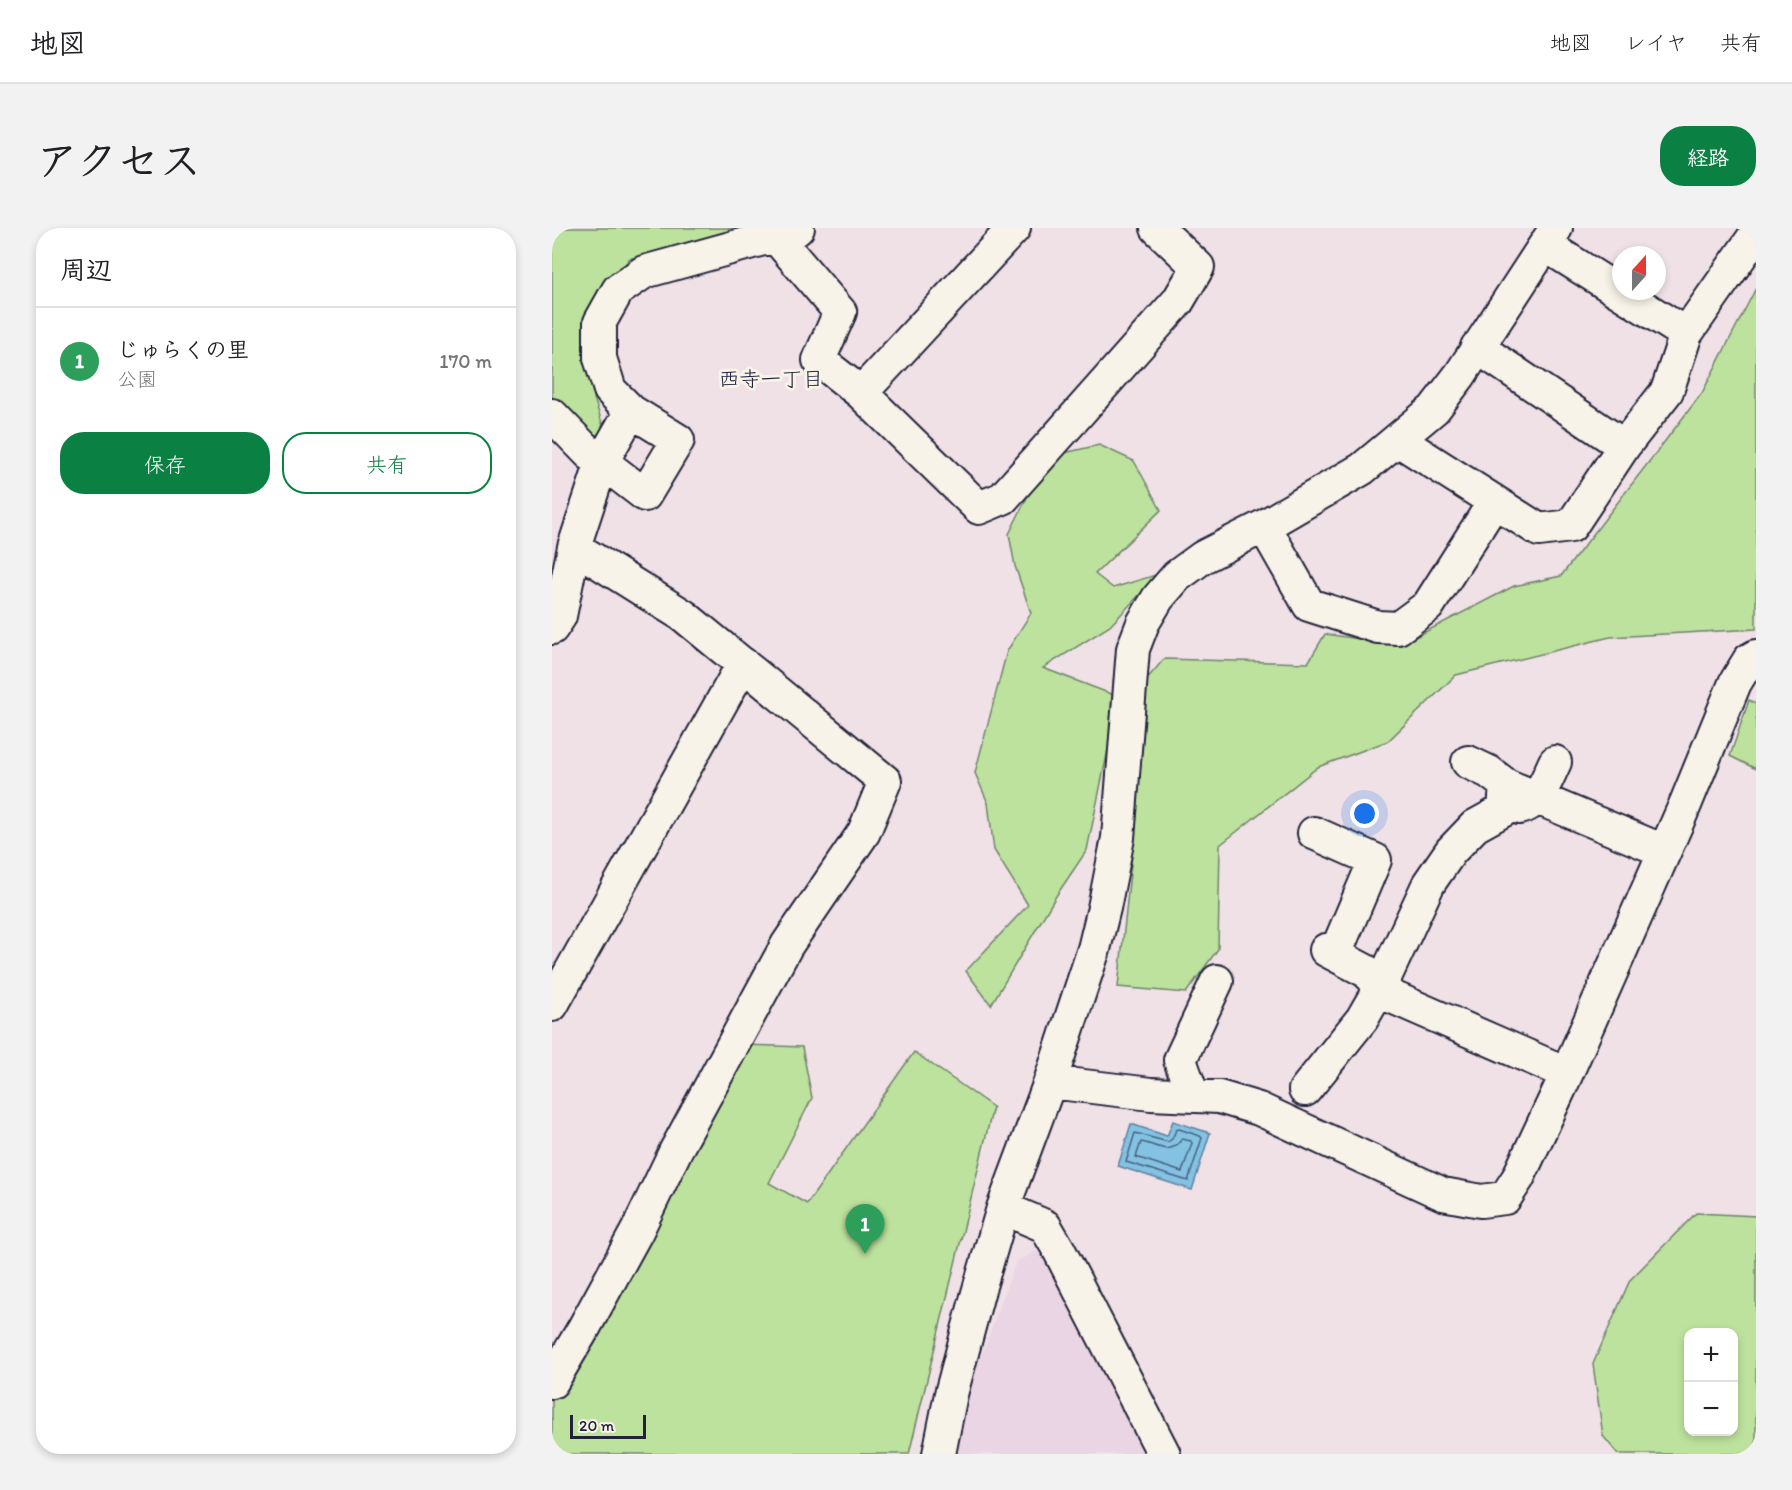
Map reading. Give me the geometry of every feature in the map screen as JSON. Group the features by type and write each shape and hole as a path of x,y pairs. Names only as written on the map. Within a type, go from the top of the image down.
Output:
{"street":[{"path":"861,393 1014,228"},
{"path":"552,415 590,454 645,495 678,440 631,411 610,390 600,358 600,322 618,290 644,272 787,232 840,312 819,360 861,393 979,508 1003,498 1178,300 1198,267 1157,228"},
{"path":"1398,440 1539,530 1571,526 1624,446 1667,391 1686,334 1756,233 1750,228"},
{"path":"939,1454 953,1384 1003,1208 1050,1082 1094,949 1118,838 1133,649 1143,623 1158,598 1177,576 1203,557 1264,526 1362,470 1434,409 1460,375 1550,236 1686,334"},
{"path":"1477,347 1624,446"},
{"path":"552,628 560,615 574,548 602,462 631,411"},
{"path":"1264,526 1310,605 1378,627 1398,628 1428,606 1494,502"},
{"path":"552,1382 632,1240 676,1150 787,945 864,832 885,781 684,616 574,548"},
{"path":"1050,1082 1151,1094 1220,1097 1259,1109 1443,1194 1481,1201 1505,1198 1518,1178 1566,1073 1735,683 1749,660 1756,656"},
{"path":"552,1005 743,664"},
{"path":"1468,762 1489,772 1505,797"},
{"path":"1536,798 1555,762"},
{"path":"1305,1090 1362,1020 1429,883 1450,851 1505,797 1536,798 1664,851"},
{"path":"1314,833 1375,860 1331,952 1366,971 1390,996 1566,1073"},
{"path":"1193,1096 1180,1060 1217,981"},
{"path":"1003,1208 1045,1226 1164,1454"}],"shaded area":[{"path":"1042,1248 1152,1454 950,1454 957,1421 1016,1262"}],"green space":[{"path":"552,228 740,228 629,259 592,313 594,398 606,435 584,435 552,397"},
{"path":"1756,288 1756,629 1610,637 1456,675 1388,741 1318,767 1220,845 1218,949 1186,993 1118,987 1135,826 1146,680 1164,659 1308,663 1325,634 1400,645 1514,586 1561,576 1702,393"},
{"path":"1099,445 1134,461 1161,510 1095,574 1113,588 1159,574 1110,626 1043,668 1119,697 1087,850 1056,896 991,1005 966,971 1028,905 994,850 988,803 975,773 1007,651 1031,613 1015,566 1009,534 1047,457"},
{"path":"1749,700 1756,704 1756,769 1730,756"},
{"path":"746,1045 802,1047 812,1098 769,1183 807,1204 914,1052 993,1107 909,1454 552,1454 552,1382"},
{"path":"1696,1213 1756,1216 1756,1454 1618,1454 1603,1436 1593,1364 1630,1280"}],"water":[{"path":"1173,1121 1210,1133 1192,1190 1118,1166 1131,1124 1167,1136"}],"place":[{"name":"じゅらくの里","path":"865,1254"}],"district":[{"name":"西寺一丁目","path":"771,378"}]}
